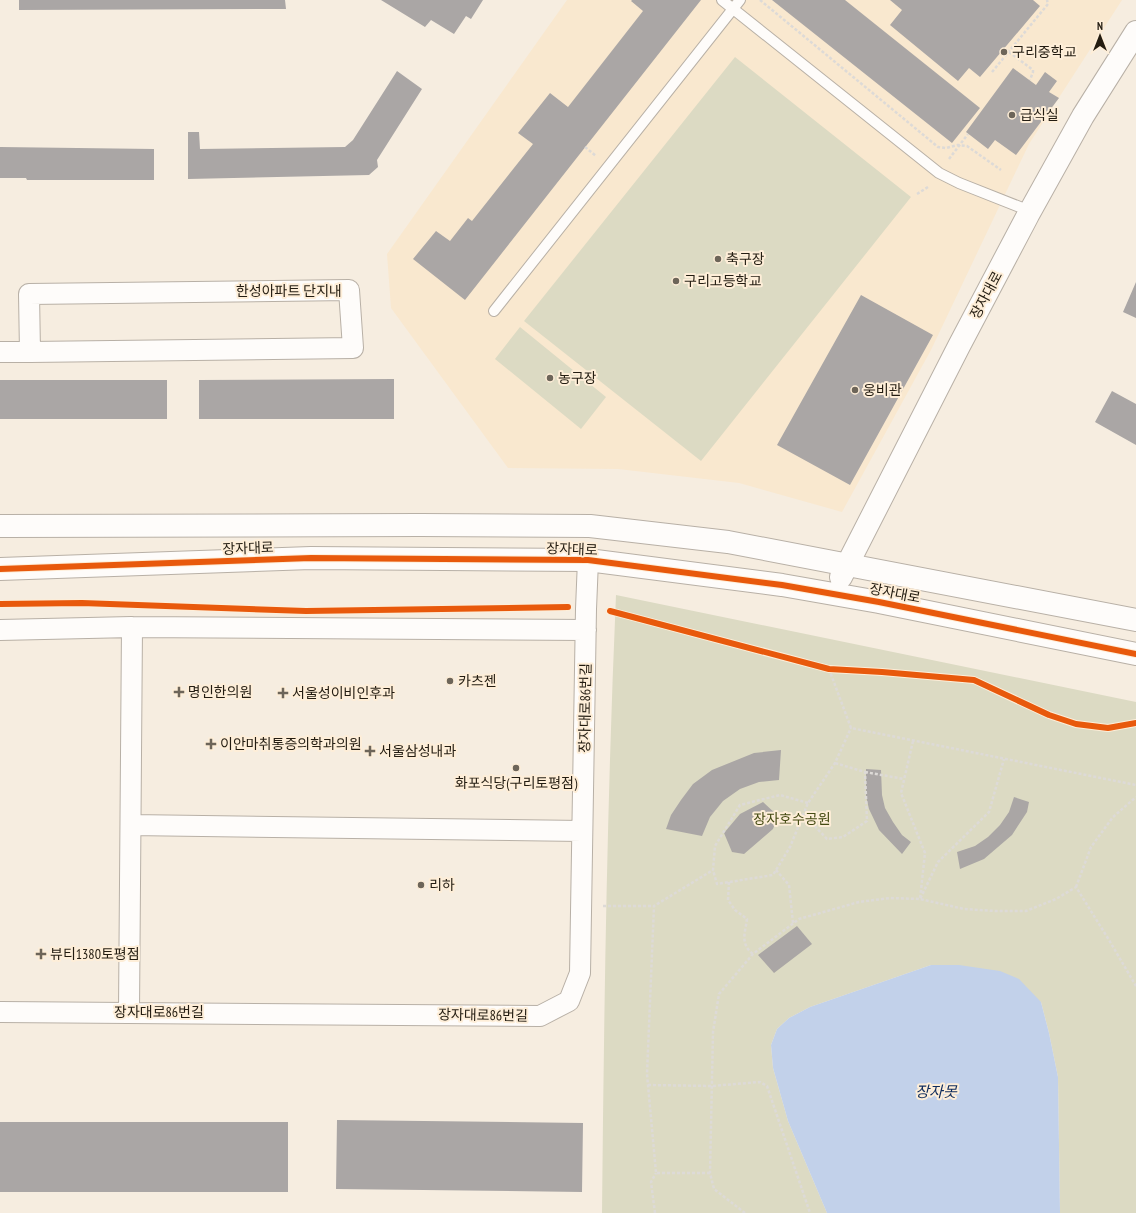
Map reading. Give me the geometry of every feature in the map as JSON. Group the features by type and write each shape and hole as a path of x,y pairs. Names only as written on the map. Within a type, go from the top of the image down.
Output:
{"street":[{"name":"장자대로","path":"832,594 1030,211 1083,116 1136,32"},
{"name":"한성아파트 단지내","path":"349,290 353,348 30,352 29,294 349,290"},
{"path":"0,352 30,352"},
{"name":"장자대로","path":"0,526 590,526 728,542 1136,620"},
{"name":"장자대로","path":"0,569 311,558 588,560 782,585 879,602 1136,654"},
{"name":"장자대로86번길","path":"0,1012 540,1016 569,1000 580,972 588,560"},
{"path":"0,630 132,627 586,630"},
{"path":"129,1012 132,627"},
{"path":"131,825 582,831"}],"lane":[{"path":"722,0 939,173 959,183 1030,211"},
{"path":"494,311 740,0"}],"path":[{"path":"760,0 938,147 946,148 958,145 967,146 1002,170"},
{"path":"992,72 1048,4 1047,0"},
{"path":"1009,52 1033,70 1030,80"},
{"path":"822,667 837,670"},
{"path":"808,803 780,795 740,805 715,846 714,870 717,884 773,875 790,846 808,803 835,763 850,728 829,669"},
{"path":"850,728 1136,785"},
{"path":"913,741 901,793 925,853 920,899"},
{"path":"920,899 938,862 989,812 1004,759"},
{"path":"835,763 865,772 904,779"},
{"path":"803,816 808,818 827,839 843,837 867,821 865,772"},
{"path":"745,1213 714,1188 710,1173 713,1032 719,994 753,954 799,919 859,902 890,898 920,899 964,909 995,911 1026,910 1056,899 1076,887 1091,847 1113,817 1136,797"},
{"path":"581,906 654,906 714,870"},
{"path":"776,870 789,885 793,924"},
{"path":"729,882 728,900 735,910 747,919 744,942 747,949 753,954"},
{"path":"1076,887 1136,986"},
{"path":"654,906 647,1074 656,1173 651,1182 655,1213"},
{"path":"648,1085 712,1086 760,1082 767,1086 810,1213"},
{"path":"656,1173 710,1173"}],"shaded area":[{"name":"구리고등학교","path":"567,0 1122,0 1029,144 931,350 842,512 739,483 618,469 508,468 391,308 387,254"}],"green space":[{"name":"축구장","path":"735,57 911,197 701,461 524,321"},
{"name":"농구장","path":"520,327 606,397 581,429 495,359"},
{"name":"장자호수공원","path":"616,595 1136,702 1136,1213 1060,1213 1058,1077 1041,1002 931,965 810,1007 789,1018 777,1029 771,1045 773,1068 788,1121 827,1213 602,1213 606,904"}],"water":[{"name":"장자못","path":"931,965 959,965 1000,971 1019,979 1041,1002 1058,1077 1060,1213 827,1213 788,1121 773,1068 771,1045 777,1029 789,1018 810,1007"}],"building":[{"path":"19,0 285,0 286,9 19,10"},
{"path":"381,0 483,0 471,19 466,16 454,34 431,20 425,27"},
{"path":"701,0 465,300 413,259 436,231 450,241 468,218 472,221 533,144 518,133 550,93 568,107 643,11 631,1"},
{"path":"772,0 845,0 980,108 952,143"},
{"path":"890,0 1033,0 1040,6 980,77 969,68 958,81 890,25 902,10"},
{"name":"급식실","path":"1013,68 1036,85 1045,72 1057,81 1049,92 1059,98 1016,155 995,140 988,149 966,132"},
{"path":"397,71 422,89 377,160 378,167 369,175 188,179 188,132 199,132 200,149 345,147 353,140"},
{"path":"0,147 154,149 154,180 27,180 26,178 0,178"},
{"path":"1136,282 1136,318 1123,312"},
{"name":"웅비관","path":"861,295 933,335 850,485 777,445"},
{"path":"394,379 394,419 199,419 199,380"},
{"path":"0,380 167,380 167,419 0,419"},
{"path":"1112,391 1136,404 1136,445 1095,422"},
{"path":"781,750 779,780 759,782 740,789 723,801 710,817 702,836 666,829 671,815 693,784 712,770 754,753"},
{"path":"866,769 881,770 882,795 885,808 902,835 911,842 902,854 879,830 869,809 866,796"},
{"path":"1014,797 1029,802 1027,812 1012,835 984,859 960,869 957,852 975,846 988,837 1000,825 1009,812"},
{"path":"763,802 778,816 773,829 744,854 732,852 724,833 740,814"},
{"path":"797,926 812,944 774,973 758,955"},
{"path":"337,1120 583,1123 582,1192 336,1189"},
{"path":"0,1122 288,1122 288,1192 0,1192"}],"cycle path":[{"path":"0,569 311,558 588,560 782,585 879,602 1136,654"},
{"path":"0,604 82,603 306,611 568,607"},
{"path":"610,611 829,669 974,680 1049,715 1076,724 1108,728 1136,723"}],"place":[{"name":"구리중학교","path":"1004,52"},
{"name":"급식실","path":"1012,115"},
{"name":"축구장","path":"718,259"},
{"name":"구리고등학교","path":"676,281"},
{"name":"농구장","path":"550,378"},
{"name":"웅비관","path":"855,390"},
{"name":"카츠젠","path":"450,681"},
{"name":"명인한의원","path":"179,692"},
{"name":"서울성이비인후과","path":"283,693"},
{"name":"이안마취통증의학과의원","path":"211,744"},
{"name":"서울삼성내과","path":"370,751"},
{"name":"화포식당(구리토평점)","path":"516,768"},
{"name":"리하","path":"421,885"},
{"name":"뷰티1380토평점","path":"41,954"}]}
